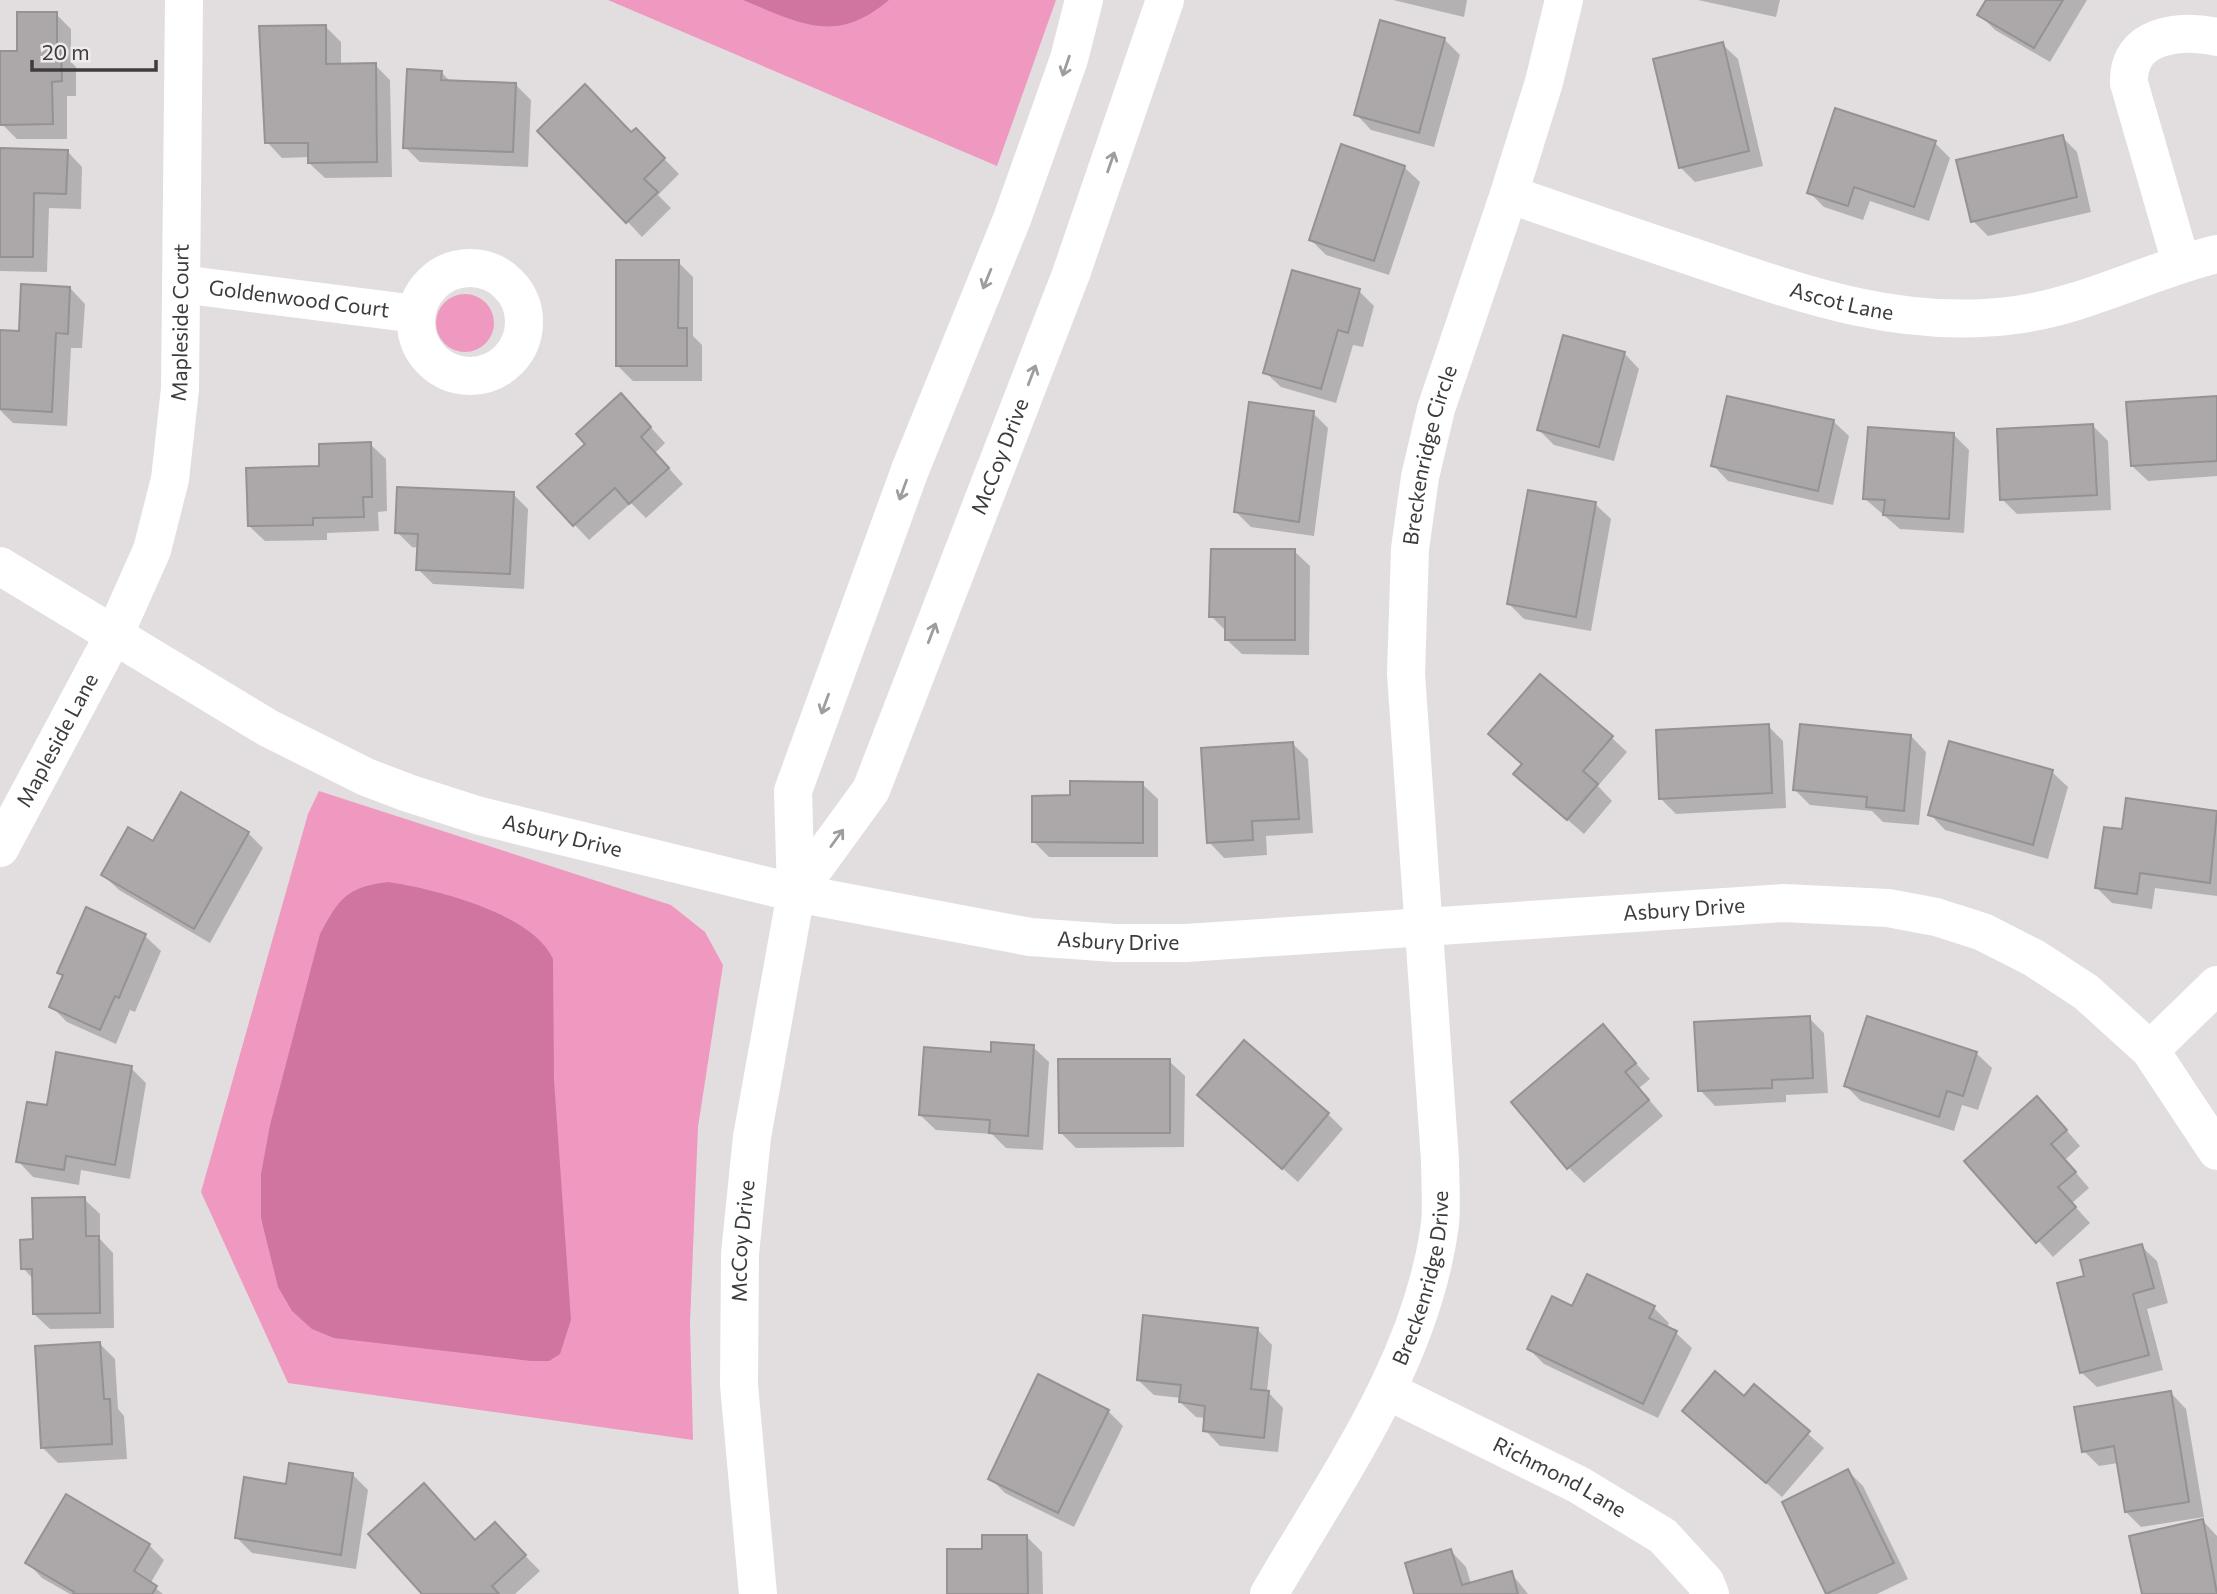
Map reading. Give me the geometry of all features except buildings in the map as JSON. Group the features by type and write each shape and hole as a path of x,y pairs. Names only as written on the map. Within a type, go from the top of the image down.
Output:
{"street":[{"name":"Mapleside Court","path":"115,633 152,550 170,479 180,389 184,0"},
{"name":"McCoy Drive","path":"758,1594 739,1385 740,1254 752,1137 796,893 793,791 910,470 1012,219 1069,58 1084,0"},
{"name":"McCoy Drive","path":"796,893 872,790 1071,274 1165,0"},
{"name":"Breckenridge Circle","path":"1424,928 1406,674 1410,549 1420,477 1436,409 1544,82 1564,0"},
{"path":"2180,263 2129,83 2130,62 2143,47 2166,36 2196,33 2217,37"},
{"name":"Ascot Lane","path":"1509,194 1807,296 1893,316 1956,320 2014,316 2071,305 2180,263 2217,254"},
{"name":"Goldenwood Court","path":"181,284 416,314"},
{"name":"Asbury Drive","path":"0,566 115,633 268,728 366,777 408,793 480,816 796,893 1030,937 1115,943 1186,943 1783,903 1888,908 1936,917 1983,932 2035,958 2087,992 2150,1050 2217,1152"},
{"name":"Mapleside Lane","path":"0,848 115,633"},
{"name":"Breckenridge Drive","path":"1269,1594 1388,1391 1418,1320 1440,1222 1440,1160 1424,928"},
{"path":"2150,1050 2217,985"},
{"name":"Richmond Lane","path":"1388,1391 1579,1485 1662,1536 1705,1582 1710,1594"}],"shaded area":[{"path":"608,0 1056,0 997,166"},
{"path":"743,0 889,0 870,14 852,22 818,26"},
{"path":"465,294 476,296 489,307 494,323 492,334 481,347 465,352 454,350 441,339 436,323 438,312 449,299"},
{"path":"319,791 671,905 705,932 723,965 698,1127 690,1323 693,1440 288,1383 201,1192 308,814"},
{"path":"388,882 455,897 504,916 542,943 553,959 554,1080 571,1320 560,1354 549,1361 334,1338 312,1329 292,1311 278,1287 261,1218 261,1174 270,1125 320,934 345,897 362,887"}]}
